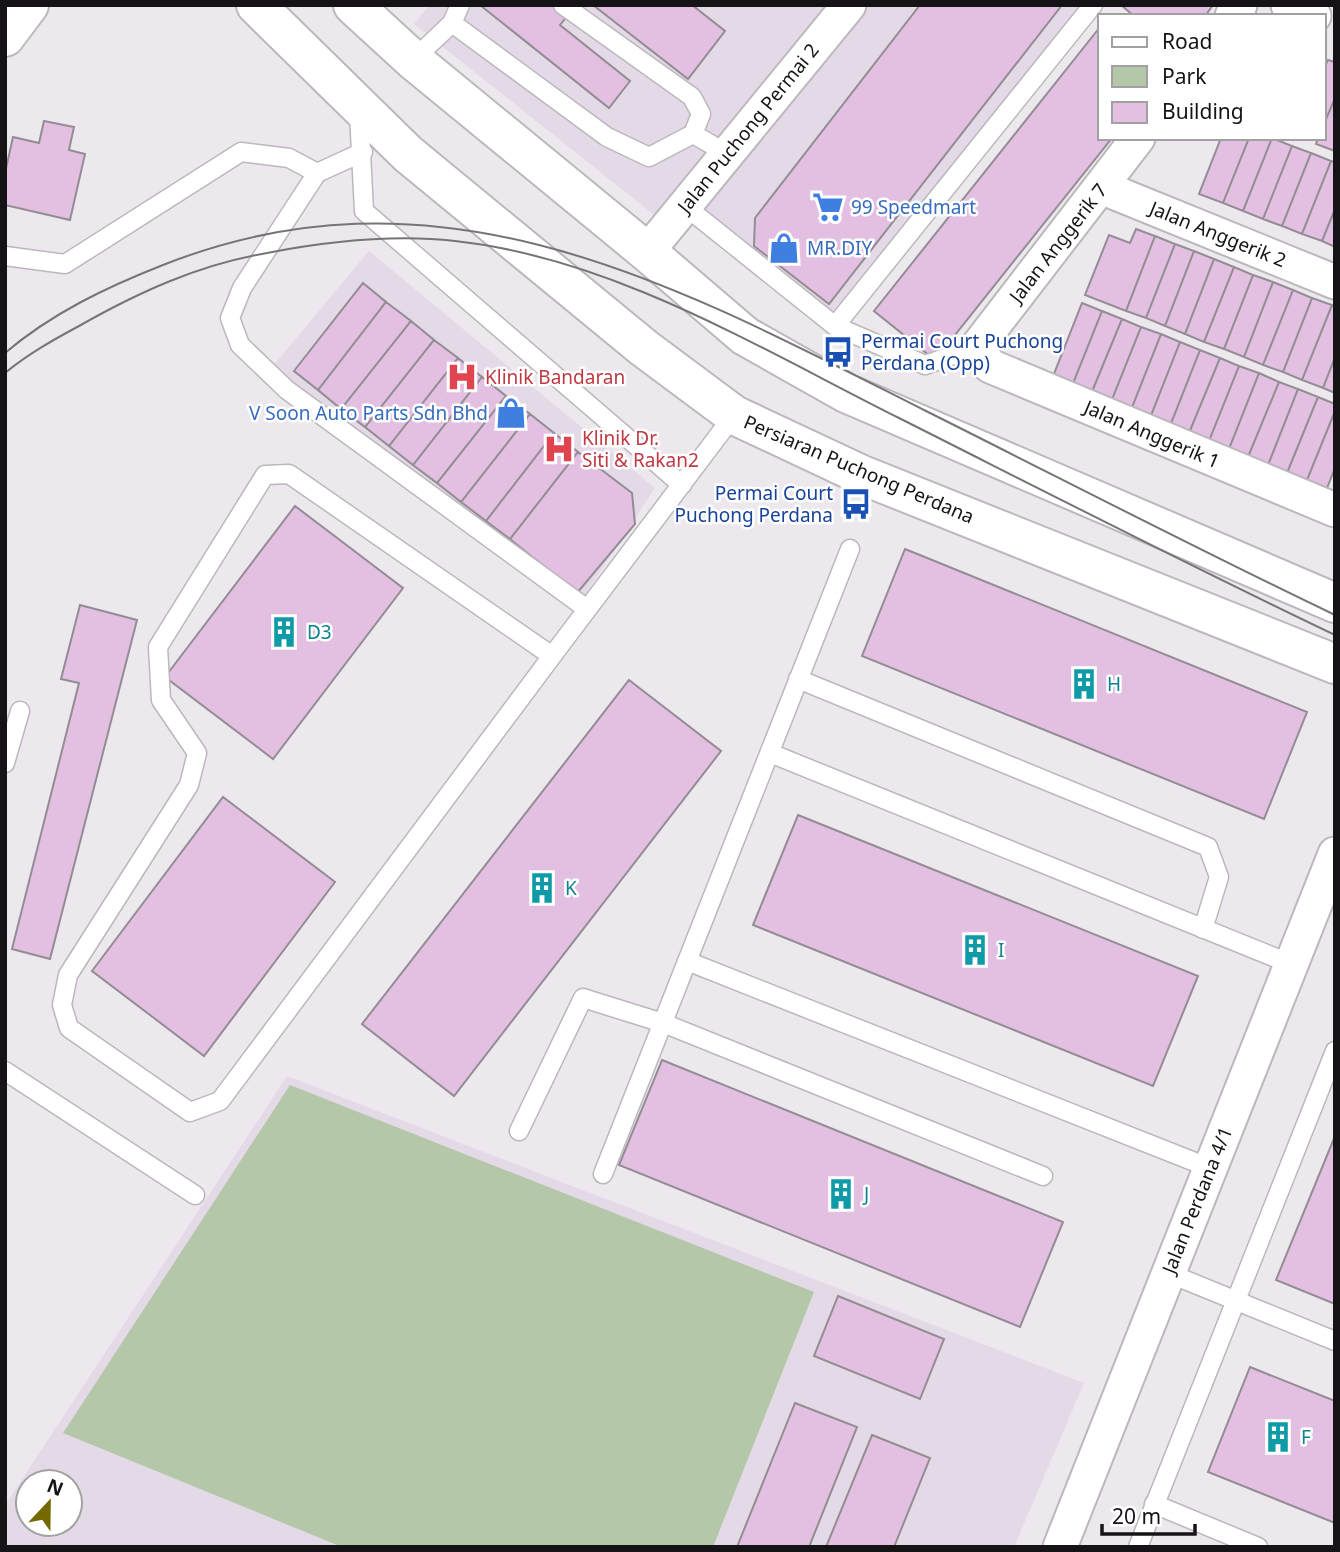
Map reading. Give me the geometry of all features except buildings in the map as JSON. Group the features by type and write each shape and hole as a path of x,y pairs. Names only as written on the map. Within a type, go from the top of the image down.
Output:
{"main road":[{"path":"5,37 29,5"},
{"name":"Persiaran Puchong Perdana","path":"257,5 408,154 601,313 734,415 862,475 1335,664"},
{"path":"353,5 413,60 745,336 846,393 1335,603"}],"street":[{"name":"Jalan Puchong Permai 2","path":"647,252 849,5"},
{"path":"1288,5 1309,14"},
{"name":"Jalan Anggerik 7","path":"977,347 1137,140"},
{"name":"Jalan Anggerik 2","path":"1101,187 1335,282"},
{"name":"Jalan Anggerik 1","path":"977,347 990,366 1335,510"},
{"name":"Jalan Perdana 4/1","path":"1059,1547 1335,853"}],"lane":[{"path":"413,60 452,23 460,5"},
{"path":"452,23 607,137 649,157 693,134 701,114 692,97 563,5"},
{"path":"835,326 1093,5"},
{"path":"359,108 365,211 682,485"},
{"path":"693,134 728,153"},
{"path":"5,256 65,264 241,152 289,158 317,173"},
{"path":"363,152 317,173 242,288 230,318 240,345 287,390 587,609"},
{"path":"684,206 835,326 925,365 977,347"},
{"path":"552,656 289,474 265,475 158,648 161,700 197,753 189,785 68,975 62,1004 69,1028 190,1112 220,1101 734,415"},
{"path":"603,1174 850,549"},
{"path":"798,679 1208,847 1219,877 1203,929"},
{"path":"5,763 20,711"},
{"path":"770,753 1291,964"},
{"path":"687,961 1210,1168"},
{"path":"519,1131 583,998 663,1023 1043,1176"},
{"path":"1138,1547 1335,1051"},
{"path":"5,1071 195,1195"},
{"path":"1168,1273 1335,1341"},
{"path":"1154,1504 1258,1547"}],"shaded area":[{"path":"429,5 1081,5 832,316 680,194 658,218 414,24"},
{"path":"369,251 655,488 583,598 293,386 272,367"},
{"path":"287,1076 1084,1383 1014,1547 5,1547 5,1505 14,1491 14,1538 84,1538 84,1468 29,1468"}],"green space":[{"path":"290,1085 814,1292 713,1547 342,1547 63,1433"}],"tram line":[{"path":"5,353 61,313 121,282 163,265 266,234 366,224 463,230 557,250 650,281 742,320 1335,615"},
{"path":"5,373 50,342 124,302 193,272 242,258 314,245 408,238 455,241 514,251 571,266 684,310 1335,635"}],"place":[{"name":"99 Speedmart","path":"828,207"},
{"name":"MR.DIY","path":"784,248"},
{"name":"Permai Court Puchong Perdana (Opp)","path":"838,352"},
{"name":"Klinik Bandaran","path":"462,377"},
{"name":"V Soon Auto Parts Sdn Bhd","path":"511,413"},
{"name":"Klinik Dr. Siti & Rakan2","path":"559,449"},
{"name":"Permai Court Puchong Perdana","path":"856,504"},
{"name":"D3","path":"284,632"},
{"name":"H","path":"1084,684"},
{"name":"K","path":"542,888"},
{"name":"I","path":"975,950"},
{"name":"J","path":"841,1194"},
{"name":"F","path":"1278,1437"}]}
